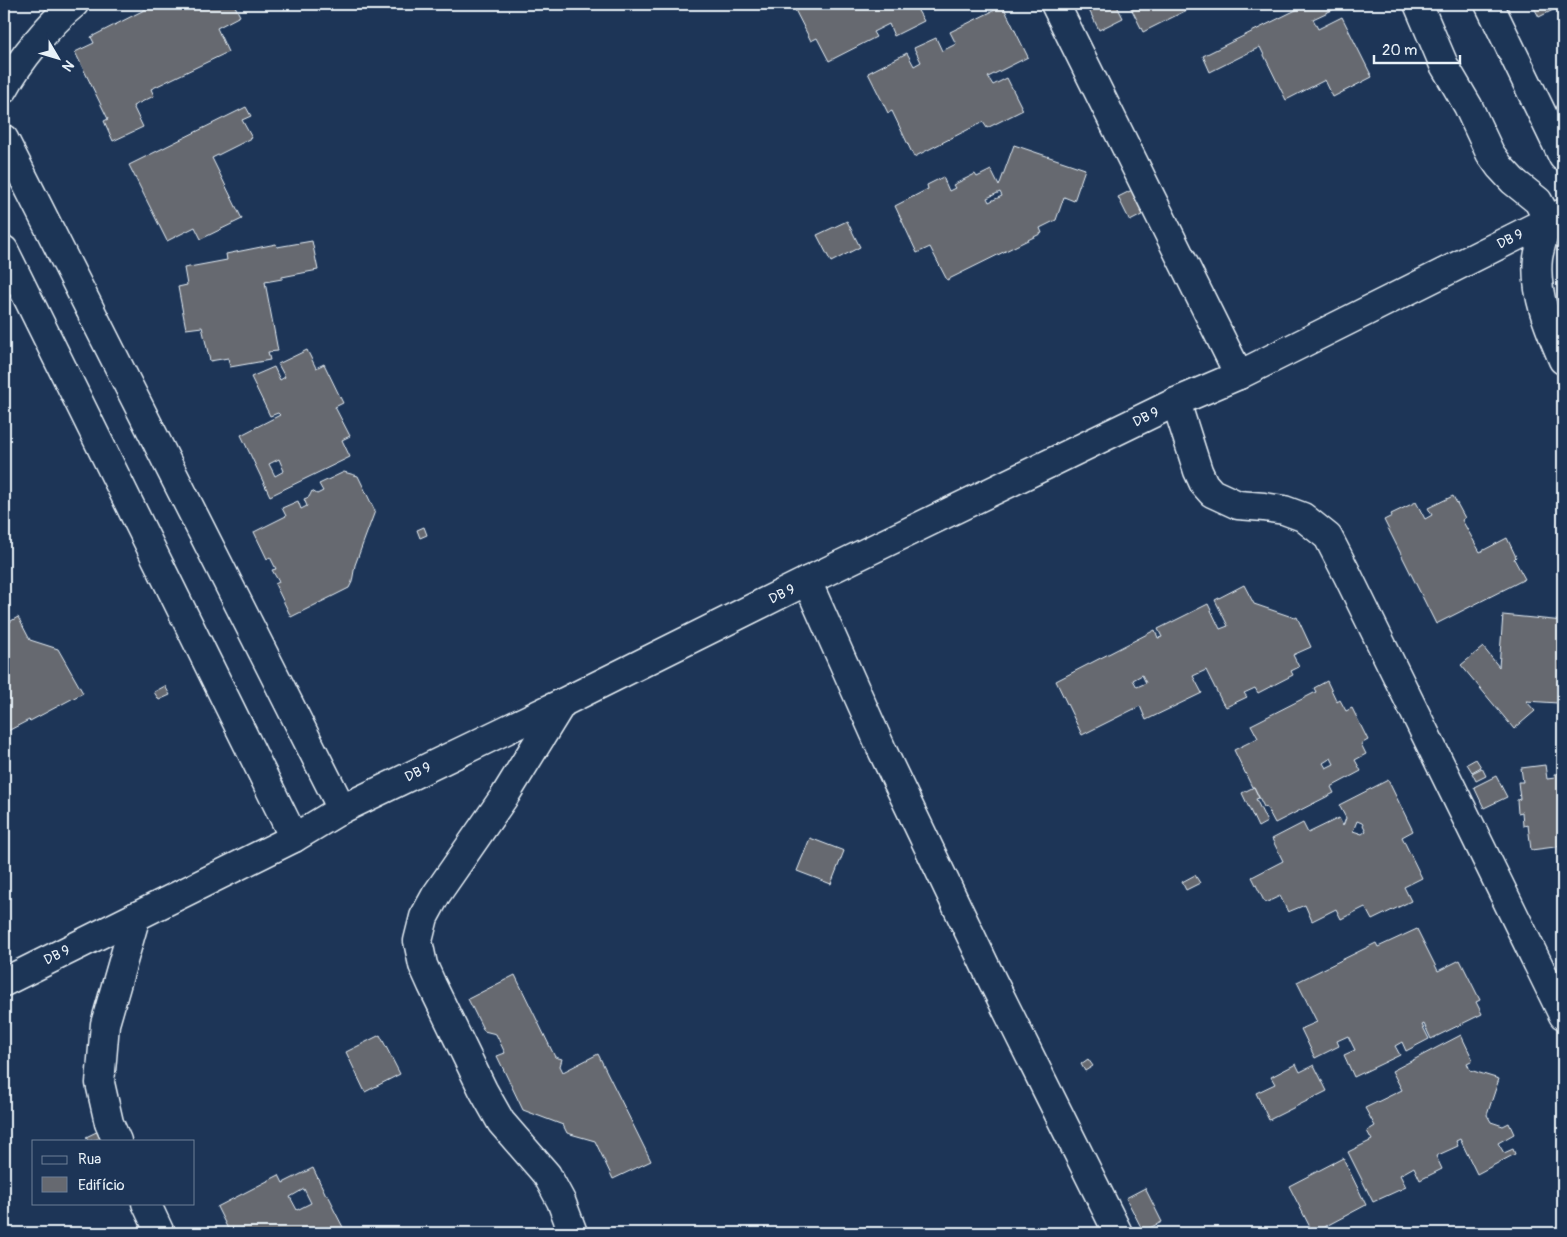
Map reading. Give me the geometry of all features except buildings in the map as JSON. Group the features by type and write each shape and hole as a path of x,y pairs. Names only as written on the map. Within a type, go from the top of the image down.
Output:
{"street":[{"path":"4,89 13,72 31,50 63,13 74,4"},
{"path":"1055,4 1239,375"},
{"path":"1418,4 1444,65 1468,106 1490,153 1500,167 1556,216 1538,258 1538,287 1550,330 1563,360"},
{"path":"1490,4 1563,157"},
{"path":"4,139 342,809"},
{"name":"DB 9","path":"4,982 294,838 342,809 1176,402 1239,375 1556,216"},
{"path":"4,250 294,838"},
{"path":"1176,402 1198,470 1204,484 1212,494 1238,505 1277,509 1302,517 1328,537 1563,1015"},
{"path":"807,581 882,752 1118,1233"},
{"path":"562,703 504,797 436,895 424,917 418,941 423,965 483,1090 501,1122 547,1175 561,1201 573,1233"},
{"path":"117,1140 109,1124 100,1082 105,1024 136,916"},
{"path":"146,1204 160,1233"}]}
